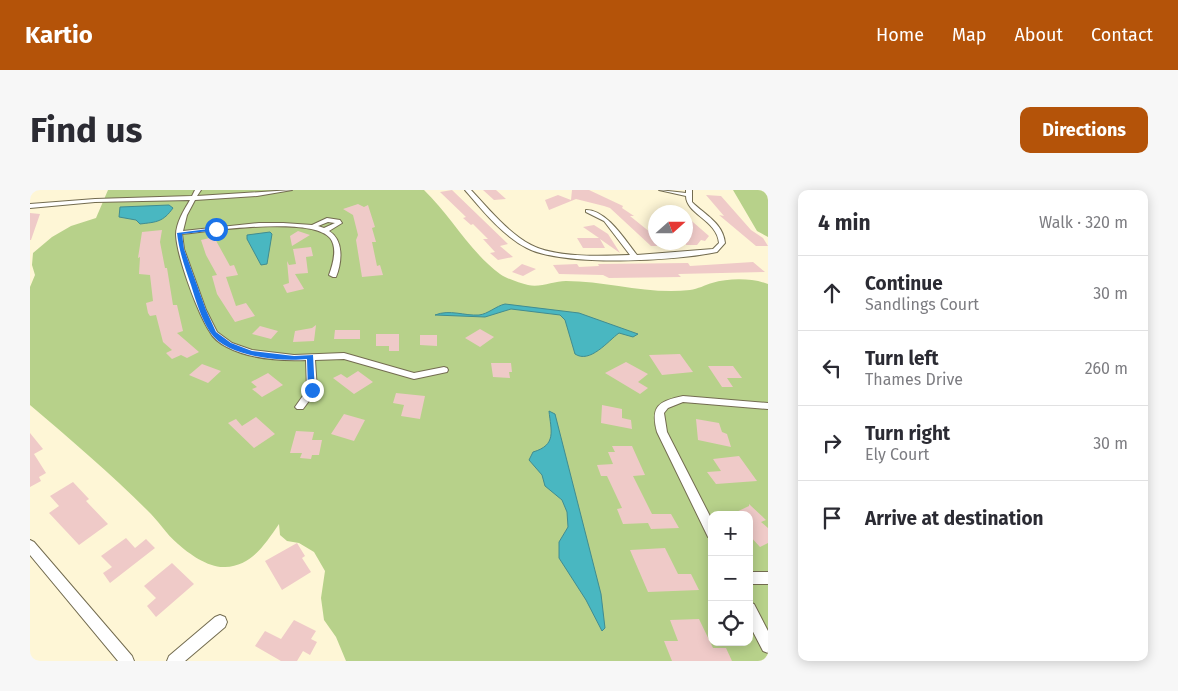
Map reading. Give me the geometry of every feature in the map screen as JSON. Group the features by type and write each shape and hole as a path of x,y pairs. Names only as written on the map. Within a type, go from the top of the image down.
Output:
{"street":[{"path":"198,190 184,215 180,233 182,249 202,310 214,333 229,345 251,353 294,358 344,356 414,376 444,370"},
{"path":"30,206 79,201 194,198 289,190"},
{"path":"468,190 519,240 530,247 559,256 634,256 696,254 715,251 722,243 723,236 718,228 689,202 690,192 662,190"},
{"path":"588,211 606,220 634,256"},
{"path":"180,233 253,226 314,226 327,220 338,220 339,223 324,231"},
{"path":"314,226 331,234 335,243 338,262 333,276"},
{"path":"300,407 312,390 310,357"},
{"path":"708,525 662,432 658,417 661,408 670,402 683,400 768,406"},
{"path":"30,546 127,661"},
{"path":"753,578 768,578"},
{"path":"753,617 768,646"},
{"path":"174,661 220,622"}],"green space":[{"path":"108,190 424,190 479,255 503,276 514,281 533,286 561,281 597,283 659,291 693,289 719,281 733,280 748,280 768,284 768,661 346,661 336,637 324,620 321,598 325,571 314,552 299,543 287,541 280,535 279,524 257,553 243,563 219,567 200,560 174,540 151,514 119,483 30,405 30,287 35,275 32,265 33,253 52,237 71,226 96,218"},
{"path":"733,190 768,190 768,237 757,231"}],"water":[{"path":"169,205 173,208 169,213 163,219 155,222 140,224 136,220 119,217 120,207"},
{"path":"270,232 272,234 267,264 261,265 247,239 247,235"},
{"path":"505,304 579,313 638,334 633,337 619,333 593,354 581,356 575,354 565,320 560,315 511,309 485,317 435,315 452,313 479,315"},
{"path":"549,411 555,414 601,594 605,628 602,631 586,600 559,558 559,542 568,527 567,512 562,500 545,486 542,475 529,460 533,452 541,449 549,441 551,431"}],"building":[{"path":"452,190 508,244 500,246 513,257 498,260 490,253 495,252 483,239 488,239 473,224 471,225 463,218 466,217 440,192"},
{"path":"483,190 496,190 506,199 494,200"},
{"path":"572,190 589,190 623,206 622,208 634,216 630,216 648,231 648,243 610,208 576,199 549,210 545,200 558,195 571,200"},
{"path":"706,195 721,196 751,230 763,238 768,246 756,246 719,215 724,216"},
{"path":"358,204 364,207 368,205 375,227 372,228 376,242 372,242 377,266 380,265 383,275 362,277 356,240 358,235 353,215 343,209"},
{"path":"30,213 40,214 31,240 30,240"},
{"path":"693,222 709,236 705,241 701,240 697,245 693,245"},
{"path":"594,225 608,234 620,253 600,239 605,248 583,248 577,238 599,238 583,227"},
{"path":"162,230 160,242 165,268 167,268 173,305 177,305 183,331 177,333 199,352 187,358 181,355 172,359 166,353 172,350 163,342 156,315 150,316 148,313 146,303 153,301 150,275 139,274 140,257 138,258 142,232"},
{"path":"298,231 310,235 292,246 290,236"},
{"path":"214,237 230,266 234,265 238,275 226,277 236,306 246,303 255,316 235,322 217,294 212,276 217,275 206,255 201,240"},
{"path":"311,247 313,256 306,257 308,273 295,274 304,289 287,293 283,285 289,283 287,261 289,265 296,264 293,249"},
{"path":"753,262 765,272 678,274 681,277 609,278 603,275 559,274 553,265 577,264 579,267 599,266 598,264 688,263 690,266"},
{"path":"522,264 536,269 523,276 512,272"},
{"path":"316,325 314,341 293,342 295,331 312,328"},
{"path":"260,326 278,331 271,339 252,334"},
{"path":"480,329 494,337 480,347 465,338"},
{"path":"335,330 360,330 360,339 334,339"},
{"path":"376,334 399,334 399,351 389,351 389,346 376,346"},
{"path":"420,335 437,335 437,346 420,345"},
{"path":"680,354 693,372 662,375 649,355"},
{"path":"626,362 648,374 638,382 648,388 640,394 605,373"},
{"path":"491,363 511,363 512,372 509,372 510,378 493,377"},
{"path":"202,364 221,371 208,383 189,375"},
{"path":"708,366 733,366 742,378 727,378 733,387 722,387"},
{"path":"358,371 373,382 354,394 333,378 341,374 347,378"},
{"path":"268,373 283,385 262,397 252,389 257,387 251,382"},
{"path":"396,393 425,396 420,419 401,416 404,405 393,403"},
{"path":"602,405 622,409 622,418 631,420 632,429 601,423"},
{"path":"344,414 365,420 354,441 331,434"},
{"path":"256,417 275,434 254,448 228,423 236,419 242,426"},
{"path":"696,419 719,423 722,432 727,434 731,447 698,440"},
{"path":"296,431 314,432 312,440 322,440 319,455 312,455 311,459 300,458 302,453 290,453"},
{"path":"30,433 43,449 34,454 46,473 39,477 41,481 30,487"},
{"path":"612,446 632,446 645,475 633,476 652,514 671,514 679,528 651,529 648,523 623,524 617,509 622,508 607,476 601,476 597,465 613,464 608,452 615,452"},
{"path":"739,456 757,481 716,484 707,472 721,471 713,459"},
{"path":"73,482 89,499 86,501 108,524 79,545 49,513 59,506 50,496"},
{"path":"749,504 766,520 761,522 768,528 768,543 760,547 753,539 753,511 738,511 749,506"},
{"path":"126,538 135,548 146,539 155,548 110,583 103,573 112,567 101,556"},
{"path":"297,543 305,556 302,558 311,572 282,590 265,561"},
{"path":"665,548 678,574 691,574 699,590 648,592 630,550"},
{"path":"172,563 194,584 156,617 147,606 156,598 144,586"},
{"path":"699,619 708,638 708,646 726,648 732,661 672,661 664,641 678,641 670,620"},
{"path":"294,620 316,631 311,639 317,642 310,655 303,651 297,661 281,661 255,646 265,631 281,639"}],"route":[{"path":"216,229 180,233 182,249 202,310 214,333 229,345 251,353 294,358 310,357 312,390"}]}
